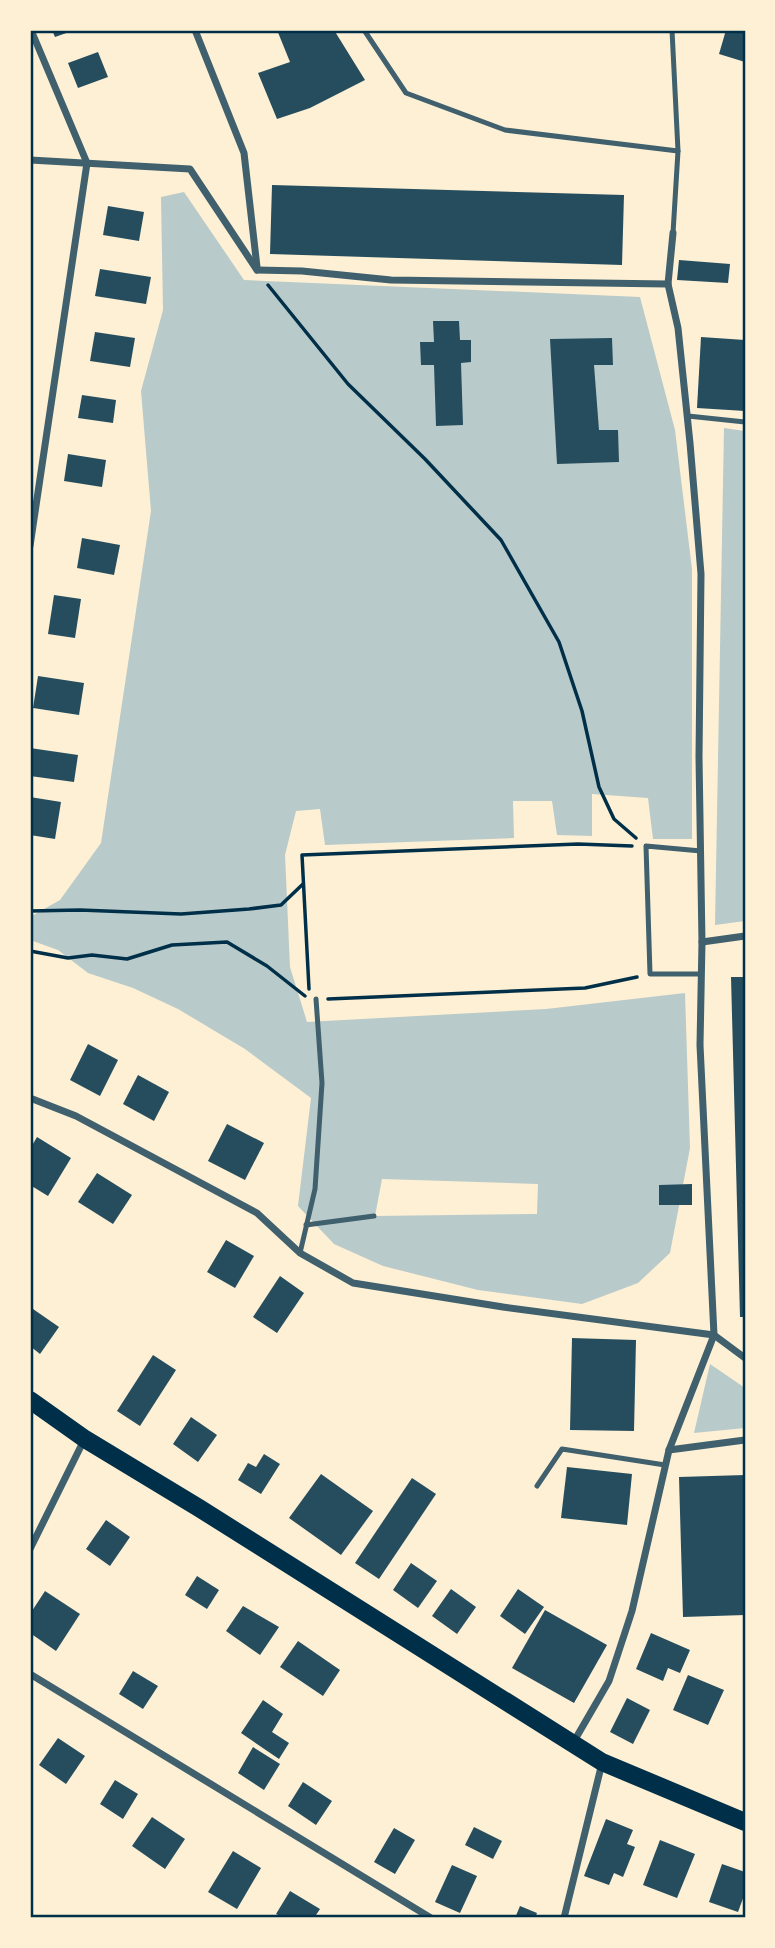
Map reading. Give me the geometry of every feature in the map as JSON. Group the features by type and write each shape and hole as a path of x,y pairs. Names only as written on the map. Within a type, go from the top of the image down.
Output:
{"main road":[{"path":"30,1400 85,1439 602,1762 745,1822"}],"street":[{"path":"30,546 87,163 32,30"},
{"path":"195,30 244,153 257,270"},
{"path":"30,160 190,169 257,270"},
{"path":"573,1744 610,1681 632,1611 669,1450 714,1335 700,1045 701,574 678,328 668,285 673,233"},
{"path":"257,270 302,271 391,280 668,285"},
{"path":"702,942 745,936"},
{"path":"30,1098 76,1116 257,1213 300,1253 353,1283 503,1307 714,1335 745,1358"},
{"path":"30,1549 85,1439"},
{"path":"669,1450 745,1440"},
{"path":"30,1674 431,1918"},
{"path":"564,1918 602,1762"}],"lane":[{"path":"363,30 406,93 505,130 678,151"},
{"path":"672,30 678,151 673,233"},
{"path":"688,416 745,422"},
{"path":"701,851 646,846 650,974 701,974"},
{"path":"300,1253 315,1189 322,1083 316,999"},
{"path":"306,1225 374,1216"},
{"path":"537,1486 562,1450 665,1465"}],"path":[{"path":"257,270 348,384 425,459 501,540 559,642 582,711 600,788 614,819 646,846"},
{"path":"30,951 68,958 92,955 127,959 173,946 227,942 267,967 310,1000 302,855 578,844 646,846"},
{"path":"30,911 181,914 249,909 281,905 303,884"},
{"path":"316,999 585,988 650,974"}],"shaded area":[{"path":"184,192 244,280 640,297 675,430 692,569 692,839 653,839 648,798 592,794 592,836 557,835 552,801 513,801 514,838 325,845 320,809 296,811 285,855 290,967 307,1022 546,1009 685,993 690,1148 670,1253 638,1283 582,1304 478,1290 383,1266 334,1244 298,1206 311,1098 245,1049 178,1009 133,988 88,973 58,950 30,940 30,917 60,900 101,843 151,511 141,391 163,310 161,197","holes":["382,1179 538,1184 537,1214 375,1216"]},
{"path":"724,428 745,431 745,921 715,925"},
{"path":"710,1364 745,1388 745,1428 694,1433"}],"building":[{"path":"52,30 75,30 55,37"},
{"path":"277,30 334,30 365,80 310,108 277,119 258,73 290,62"},
{"path":"726,30 745,30 745,62 719,54"},
{"path":"98,52 108,77 78,88 68,63"},
{"path":"272,185 624,195 622,265 270,254"},
{"path":"108,206 144,212 139,241 103,235"},
{"path":"679,260 730,264 728,283 677,280"},
{"path":"100,269 151,277 146,304 95,296"},
{"path":"433,321 459,321 460,340 471,340 471,362 461,363 463,425 436,426 434,365 421,365 420,342 434,342"},
{"path":"95,332 135,338 130,367 90,361"},
{"path":"701,337 745,340 745,411 697,408"},
{"path":"612,338 613,365 594,365 599,430 618,430 619,462 557,464 550,339"},
{"path":"82,395 116,400 113,423 78,418"},
{"path":"68,454 106,460 102,487 64,481"},
{"path":"82,538 120,545 114,575 77,568"},
{"path":"54,595 81,599 75,638 48,634"},
{"path":"38,676 84,683 79,715 33,708"},
{"path":"30,748 78,755 74,782 30,776"},
{"path":"30,797 61,802 55,839 30,835"},
{"path":"731,977 745,977 745,1317 740,1317"},
{"path":"88,1044 118,1060 100,1096 70,1080"},
{"path":"138,1075 169,1092 154,1121 123,1104"},
{"path":"227,1124 264,1143 245,1180 208,1161"},
{"path":"37,1137 71,1158 48,1196 30,1185 30,1149"},
{"path":"97,1173 132,1195 113,1224 78,1202"},
{"path":"692,1184 692,1205 659,1205 659,1185"},
{"path":"226,1240 254,1256 235,1288 207,1272"},
{"path":"280,1276 304,1293 277,1333 253,1317"},
{"path":"33,1309 59,1327 40,1354 30,1346 30,1314"},
{"path":"572,1338 636,1340 634,1431 570,1430"},
{"path":"153,1355 176,1370 140,1426 117,1411"},
{"path":"191,1417 217,1435 198,1462 173,1444"},
{"path":"264,1454 280,1464 261,1494 238,1480 248,1463 256,1467"},
{"path":"567,1467 632,1474 627,1525 561,1518"},
{"path":"321,1474 373,1511 341,1555 289,1518"},
{"path":"745,1475 745,1615 683,1617 679,1477"},
{"path":"412,1478 436,1494 379,1579 355,1563"},
{"path":"106,1520 130,1537 110,1566 86,1549"},
{"path":"411,1563 437,1581 418,1608 393,1590"},
{"path":"197,1576 219,1590 207,1609 185,1595"},
{"path":"451,1589 476,1607 457,1634 432,1616"},
{"path":"518,1589 544,1607 525,1634 500,1616"},
{"path":"45,1591 80,1614 56,1651 30,1633 30,1614"},
{"path":"243,1606 279,1627 260,1655 226,1631"},
{"path":"545,1610 607,1645 574,1703 512,1668"},
{"path":"651,1633 690,1650 680,1673 668,1668 663,1681 636,1669"},
{"path":"298,1641 340,1670 323,1696 280,1667"},
{"path":"133,1671 158,1686 143,1709 119,1694"},
{"path":"688,1675 724,1690 708,1725 673,1710"},
{"path":"627,1698 650,1710 633,1744 610,1732"},
{"path":"263,1700 283,1714 272,1732 289,1743 279,1759 241,1733"},
{"path":"58,1738 85,1756 66,1784 39,1765"},
{"path":"253,1747 280,1764 264,1790 238,1773"},
{"path":"115,1780 138,1794 123,1819 100,1804"},
{"path":"303,1782 332,1801 316,1825 288,1806"},
{"path":"152,1817 185,1839 165,1869 132,1846"},
{"path":"606,1819 633,1830 627,1844 635,1847 623,1877 614,1873 609,1885 584,1876"},
{"path":"474,1827 502,1841 493,1859 465,1845"},
{"path":"394,1828 415,1840 395,1874 374,1862"},
{"path":"660,1840 695,1854 677,1898 643,1885"},
{"path":"233,1851 261,1868 237,1909 208,1892"},
{"path":"722,1864 745,1872 745,1893 738,1912 709,1902"},
{"path":"452,1865 477,1876 460,1913 435,1902"},
{"path":"290,1891 320,1909 314,1918 284,1918 276,1914"},
{"path":"520,1906 537,1913 535,1918 515,1918"}]}
